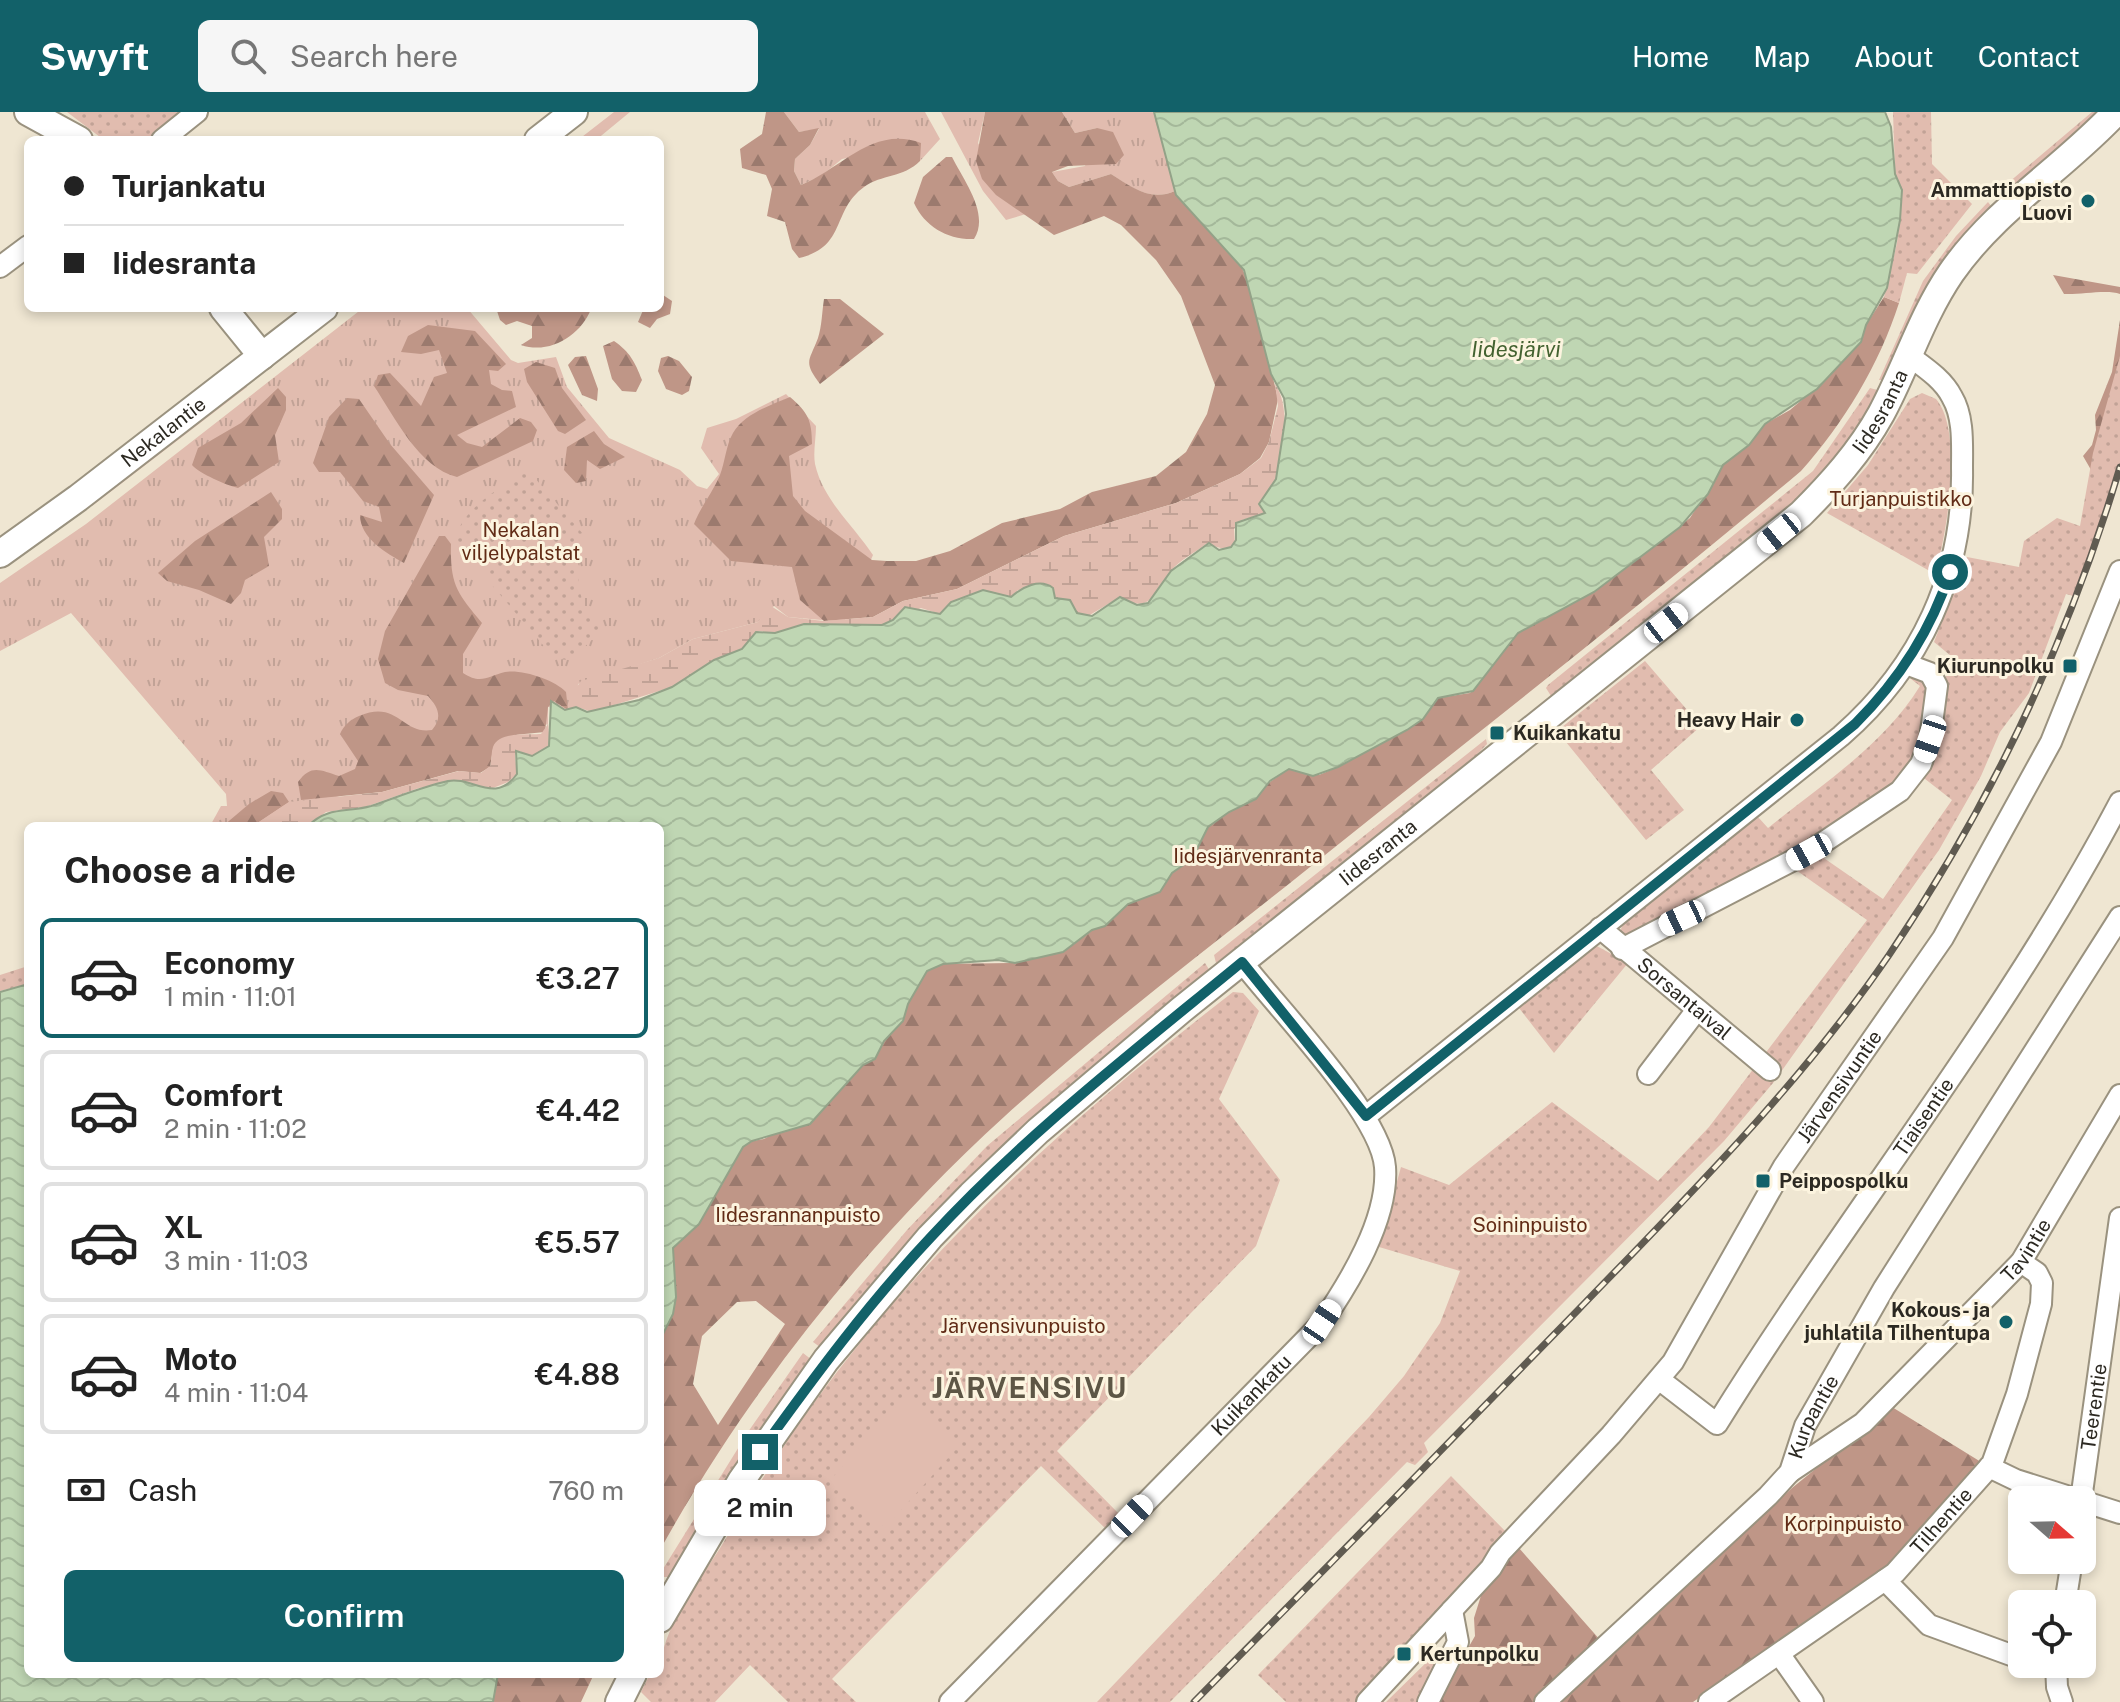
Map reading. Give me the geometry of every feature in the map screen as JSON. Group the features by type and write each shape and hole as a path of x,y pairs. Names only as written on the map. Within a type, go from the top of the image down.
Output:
{"main road":[{"path":"543,136 574,112"},
{"name":"Iidesranta","path":"664,1612 760,1452 835,1348 930,1237 1056,1115 1801,514 1861,446 1880,415 1931,305 1976,242 2007,208 2116,112"},
{"path":"35,113 72,136"},
{"path":"226,312 262,356"},
{"name":"Nekalantie","path":"0,554 78,498 319,312"}],"street":[{"path":"167,136 197,112"},
{"path":"0,267 24,249"},
{"path":"1366,1116 1841,736 1878,700 1906,664 1933,618 1950,572 1960,526 1962,478 1961,426 1954,399 1938,379 1908,355"},
{"name":"Järvensivuntie","path":"1367,1702 1660,1380 1700,1317 1779,1175 1891,1015 1970,893 2051,742 2120,571"},
{"path":"1622,949 1809,852 1900,791 1921,764 1930,739 1937,686 1930,673 1906,664"},
{"name":"Tiaisentie","path":"1660,1380 1717,1424 1787,1312 2005,994 2120,802"},
{"name":"Kurpantie","path":"1545,1702 1758,1506 1790,1472 1805,1426 1884,1288 2120,917"},
{"name":"Sorsantaival","path":"1600,928 1770,1070"},
{"name":"Kuikankatu","path":"950,1702 1321,1324 1352,1278 1381,1199 1383,1154 1366,1116 1242,962"},
{"path":"1648,1074 1696,1011"},
{"name":"Tavintie","path":"1790,1472 1863,1423 2021,1262 2120,1095"},
{"name":"Teerentie","path":"2083,1486 2120,1218"},
{"name":"Tilhentie","path":"1709,1702 1885,1580 1989,1467 2007,1424 2041,1304 2042,1283 2037,1273 2021,1262"},
{"path":"1989,1467 2037,1486"},
{"path":"2096,1504 2120,1513"},
{"path":"1885,1580 1929,1625 2008,1654"},
{"path":"1428,1702 1458,1642 1452,1610"},
{"path":"1780,1655 1813,1702"},
{"path":"2058,1678 2062,1702"}],"green space":[{"path":"67,112 184,112 153,136 99,136"},
{"path":"614,112 630,112 601,136 583,136"},
{"path":"766,112 784,112 799,132 819,128 810,145 795,159 794,171 801,185 858,151 888,140 904,139 921,143 920,161 907,170 864,187 854,196 825,246 799,258 792,249 785,222 767,216 772,189 766,175 742,168 740,149 762,134"},
{"path":"784,112 925,112 940,139 920,161 920,143 842,159 821,176 801,185 794,171 795,159 810,145 819,129 799,132"},
{"path":"941,112 985,112 978,143 1013,204 1026,214 1006,220 983,191"},
{"path":"985,112 1062,112 1075,133 1097,128 1113,132 1124,155 1116,164 1068,166 1052,172 1058,181 1069,187 1111,174 1149,194 1175,191 1240,264 1252,290 1278,399 1269,442 1260,458 1240,474 1176,503 1064,536 957,589 903,601 873,617 824,621 800,600 792,567 731,561 694,524 720,475 733,433 744,420 758,411 790,397 801,407 810,423 812,444 789,456 793,496 805,511 872,560 887,561 916,561 950,551 1002,523 1060,509 1092,492 1156,476 1186,452 1207,414 1215,385 1181,296 1156,260 1121,225 1104,216 1054,235 996,195 982,179 976,161"},
{"path":"1062,112 1154,112 1175,191 1149,194 1111,174 1069,187 1058,181 1052,172 1085,166 1097,128 1075,133"},
{"path":"1893,112 1931,112 1932,164 1972,204 1917,274 1907,273 1899,303 1884,297 1897,243 1902,192 1895,174"},
{"path":"2092,112 2100,112 2005,193 2002,188"},
{"path":"946,157 952,157 974,198 979,219 974,239 955,237 938,230 924,219 914,203 923,177"},
{"path":"1988,202 1991,206 1941,265 1904,332 1883,380 1879,380 1923,281 1956,236"},
{"path":"2053,275 2120,287 2120,294 2064,294"},
{"path":"664,296 672,301 670,314 657,319 650,328 638,322 642,312 664,312"},
{"name":"Iidesrannanpuisto","path":"1884,297 1899,303 1881,349 1859,392 1832,433 1801,471 1114,1023 1005,1116 906,1213 815,1319 773,1374 733,1431 664,1543 664,1332 673,1314 676,1297 673,1248 699,1224 743,1147 752,1141 764,1139 829,1103 865,1063 877,1055 884,1041 903,1021 908,1004 927,971 943,964 1010,963 1063,952 1092,930 1108,923 1128,904 1160,892 1172,873 1190,861 1208,827 1256,799 1266,785 1288,769 1319,775 1426,715 1438,698 1470,693 1517,633 1594,592 1690,518 1723,465 1765,424 1790,410 1830,376 1841,359 1861,342 1866,325","holes":["756,1301 785,1324 718,1425 693,1384 702,1336 737,1302"]},
{"path":"824,299 840,299 884,334 820,384 809,361 819,333"},
{"path":"358,312 470,312 511,360 518,363 556,357 567,387 609,438 680,470 697,486 707,489 719,474 701,448 707,428 736,419 786,394 816,426 814,450 819,477 840,512 873,555 844,622 788,617 774,606 758,622 693,639 659,658 578,684 577,707 568,710 548,707 548,724 265,822 212,822 221,806 227,806 226,794 71,613 0,651 0,583 86,524"},
{"path":"497,312 589,312 572,334 543,347 521,345 532,338 532,326 517,321 506,325"},
{"path":"2120,320 2120,413 2098,482 2083,456 2092,445 2096,430 2095,415 2112,372"},
{"path":"428,325 475,331 506,364 498,371 489,370 491,384 512,391 516,407 457,435 467,443 482,447 520,418 531,422 537,430 533,441 457,477 443,472 419,452 374,386 378,375 390,373 421,406 434,377 447,373 439,350 421,354 401,352 408,336"},
{"path":"614,341 628,353 642,380 636,392 622,391 612,379 603,346"},
{"path":"586,356 598,389 597,401 582,395 568,365 575,357"},
{"path":"668,356 679,361 692,377 689,391 682,395 666,389 658,371 661,358"},
{"name":"Soininpuisto","path":"2120,356 2120,465 2077,597 2066,594 2029,693 2000,732 1981,776 1939,850 1773,1083 1724,1141 1424,1443 1428,1452 1415,1465 1407,1462 1170,1702 1097,1702 1369,1417 1404,1376 1440,1323 1460,1271 1379,1247 1401,1167 1449,1185 1552,1102 1658,1181 1709,1127 1867,920 1793,868 1818,854 1883,899 1952,800 1920,775 1951,656 1934,642 1967,557 2019,567 2024,541 2057,518 2080,526 2093,453"},
{"path":"536,362 555,368 562,388 586,420 565,434 558,431 527,382 524,369"},
{"path":"245,383 247,387 92,506 90,502"},
{"path":"1275,384 1283,405 1285,433 1278,473 1259,505 1265,513 1242,520 1234,529 1235,543 1228,550 1206,544 1183,560 1171,571 1156,594 1145,602 1139,604 1120,597 1088,616 1077,613 1070,600 1055,598 1054,590 1018,590 1011,597 989,593 970,595 953,602 940,614 921,608 882,625 804,624 775,633 759,631 742,649 714,660 672,687 592,712 577,707 576,688 581,681 659,658 693,639 758,622 771,606 788,617 824,621 873,617 903,601 957,589 1064,536 1176,503 1240,474 1261,458 1269,442 1278,406"},
{"path":"278,388 286,397 286,410 275,435 279,462 238,488 214,479 192,465 198,448 241,423"},
{"path":"1870,388 1877,390 1865,421 1841,454 1809,488 1772,522 1581,677 1551,696 1546,688 1548,685 1813,471"},
{"name":"Turjanpuistikko","path":"1922,393 1936,399 1944,414 1951,458 1948,510 1935,574 1827,513 1868,465 1910,399"},
{"path":"347,398 359,399 390,444 434,495 404,563 375,544 364,531 360,515 382,522 379,507 363,501 340,472 319,472 313,463 329,417"},
{"path":"594,431 604,444 625,457 600,469 587,460 586,481 576,483 564,470 567,447"},
{"name":"Nekalan viljelypalstat","path":"528,470 583,534 579,585 584,604 600,632 571,660 555,659 455,542 458,530 473,509"},
{"path":"271,492 282,509 282,519 264,537 269,566 245,580 241,593 231,604 167,581 158,573 195,541"},
{"path":"439,536 445,536 451,544 457,588 482,623 463,654 463,673 480,679 505,672 538,676 566,692 568,710 554,701 548,707 545,732 514,735 493,749 490,767 480,773 458,771 382,792 301,800 298,782 307,773 321,771 339,776 355,769 358,761 340,734 350,721 372,712 383,712 413,728 432,730 435,725 438,712 428,696 398,690 385,683 378,659 385,631"},
{"path":"1645,661 1701,726 1651,770 1684,810 1646,840 1557,731"},
{"path":"1914,674 1928,683 1930,711 1908,777 1807,849 1624,937 1619,934 1623,924 1758,817 1768,828 1870,746 1889,727 1920,686 1911,679"},
{"path":"548,724 550,742 545,751 531,756 519,751 515,755 517,774 493,788 478,788 464,782 419,788 365,807 326,812 313,822 259,822 289,802 382,792 459,771 481,773 490,766 492,749 501,738 541,734"},
{"path":"1486,739 1487,744 1466,766 1272,924 1216,963 1214,955"},
{"path":"271,791 283,793 289,802 259,822 228,822"},
{"path":"1595,945 1628,963 1554,1053 1519,1008"},
{"path":"1205,963 1210,971 820,1347 813,1342 907,1230 987,1146"},
{"path":"24,967 24,985 0,991 0,975"},
{"name":"Järvensivunpuisto","path":"1233,992 1243,993 1259,1011 1219,1099 1280,1180 1256,1246 1057,1451 1122,1517 1108,1531 1041,1466 832,1679 856,1702 788,1702 750,1665 715,1702 651,1702 641,1692 648,1678 664,1678 666,1640 682,1606 784,1445 869,1332 965,1226 1016,1176 1177,1036"},
{"path":"803,1353 812,1360 750,1447 668,1577 664,1577 664,1567 750,1429"},
{"path":"905,1397 959,1446 885,1528 831,1479"},
{"name":"Korpinpuisto","path":"1892,1407 1981,1462 1886,1568 1693,1702 1559,1702 1792,1488"},
{"path":"1451,1476 1508,1534 1356,1702 1286,1702 1258,1675"},
{"path":"1519,1548 1601,1641 1539,1702 1437,1702 1475,1636 1474,1618 1484,1586"},
{"path":"1435,1654 1441,1657 1420,1702 1386,1702"},
{"path":"497,1678 592,1678 581,1702 493,1702"}],"water":[{"name":"Iidesjärvi","path":"1154,112 1885,112 1891,127 1895,174 1902,190 1900,220 1887,288 1866,325 1861,342 1817,389 1765,424 1749,445 1723,465 1708,494 1680,527 1594,592 1518,633 1473,691 1438,698 1423,719 1338,767 1313,776 1289,769 1270,781 1256,799 1208,827 1192,859 1172,873 1160,892 1128,904 1105,926 1092,930 1063,952 1015,963 998,960 943,964 927,971 908,1004 903,1021 884,1041 875,1059 863,1065 810,1124 752,1141 743,1147 699,1224 673,1248 676,1297 673,1314 664,1332 664,822 313,822 323,815 371,806 448,781 492,789 500,787 517,774 516,751 532,756 549,746 551,701 565,710 576,707 587,712 639,700 672,687 714,660 742,649 756,632 775,633 804,624 882,625 893,620 905,607 940,614 951,602 983,590 1011,597 1037,584 1053,588 1055,598 1070,600 1077,613 1092,616 1120,597 1137,605 1148,603 1171,571 1209,543 1219,550 1231,547 1236,540 1236,523 1265,513 1259,504 1276,479 1286,414 1284,398 1271,374 1244,270 1176,195"},
{"path":"24,985 24,1678 497,1678 493,1702 0,1702 0,992"}],"railway":[{"path":"1194,1702 1702,1182 1781,1094 1855,1003 1961,840 2023,720 2076,595 2120,467"}],"place":[{"name":"Ammattiopisto Luovi","path":"2088,201"},
{"name":"Kiurunpolku","path":"2070,666"},
{"name":"Heavy Hair","path":"1797,720"},
{"name":"Kuikankatu","path":"1497,733"},
{"name":"Peippospolku","path":"1763,1181"},
{"name":"Kokous- ja juhlatila Tilhentupa","path":"2006,1322"},
{"name":"Kertunpolku","path":"1404,1654"}],"district":[{"name":"JÄRVENSIVU","path":"1030,1388"}],"route":[{"path":"760,1452 863,1314 971,1195 1038,1131 1242,962 1366,1116 1855,724 1888,689 1917,647 1933,618 1950,572"}],"park label":[{"name":"Iidesjärvenranta","path":"1248,856"}]}
